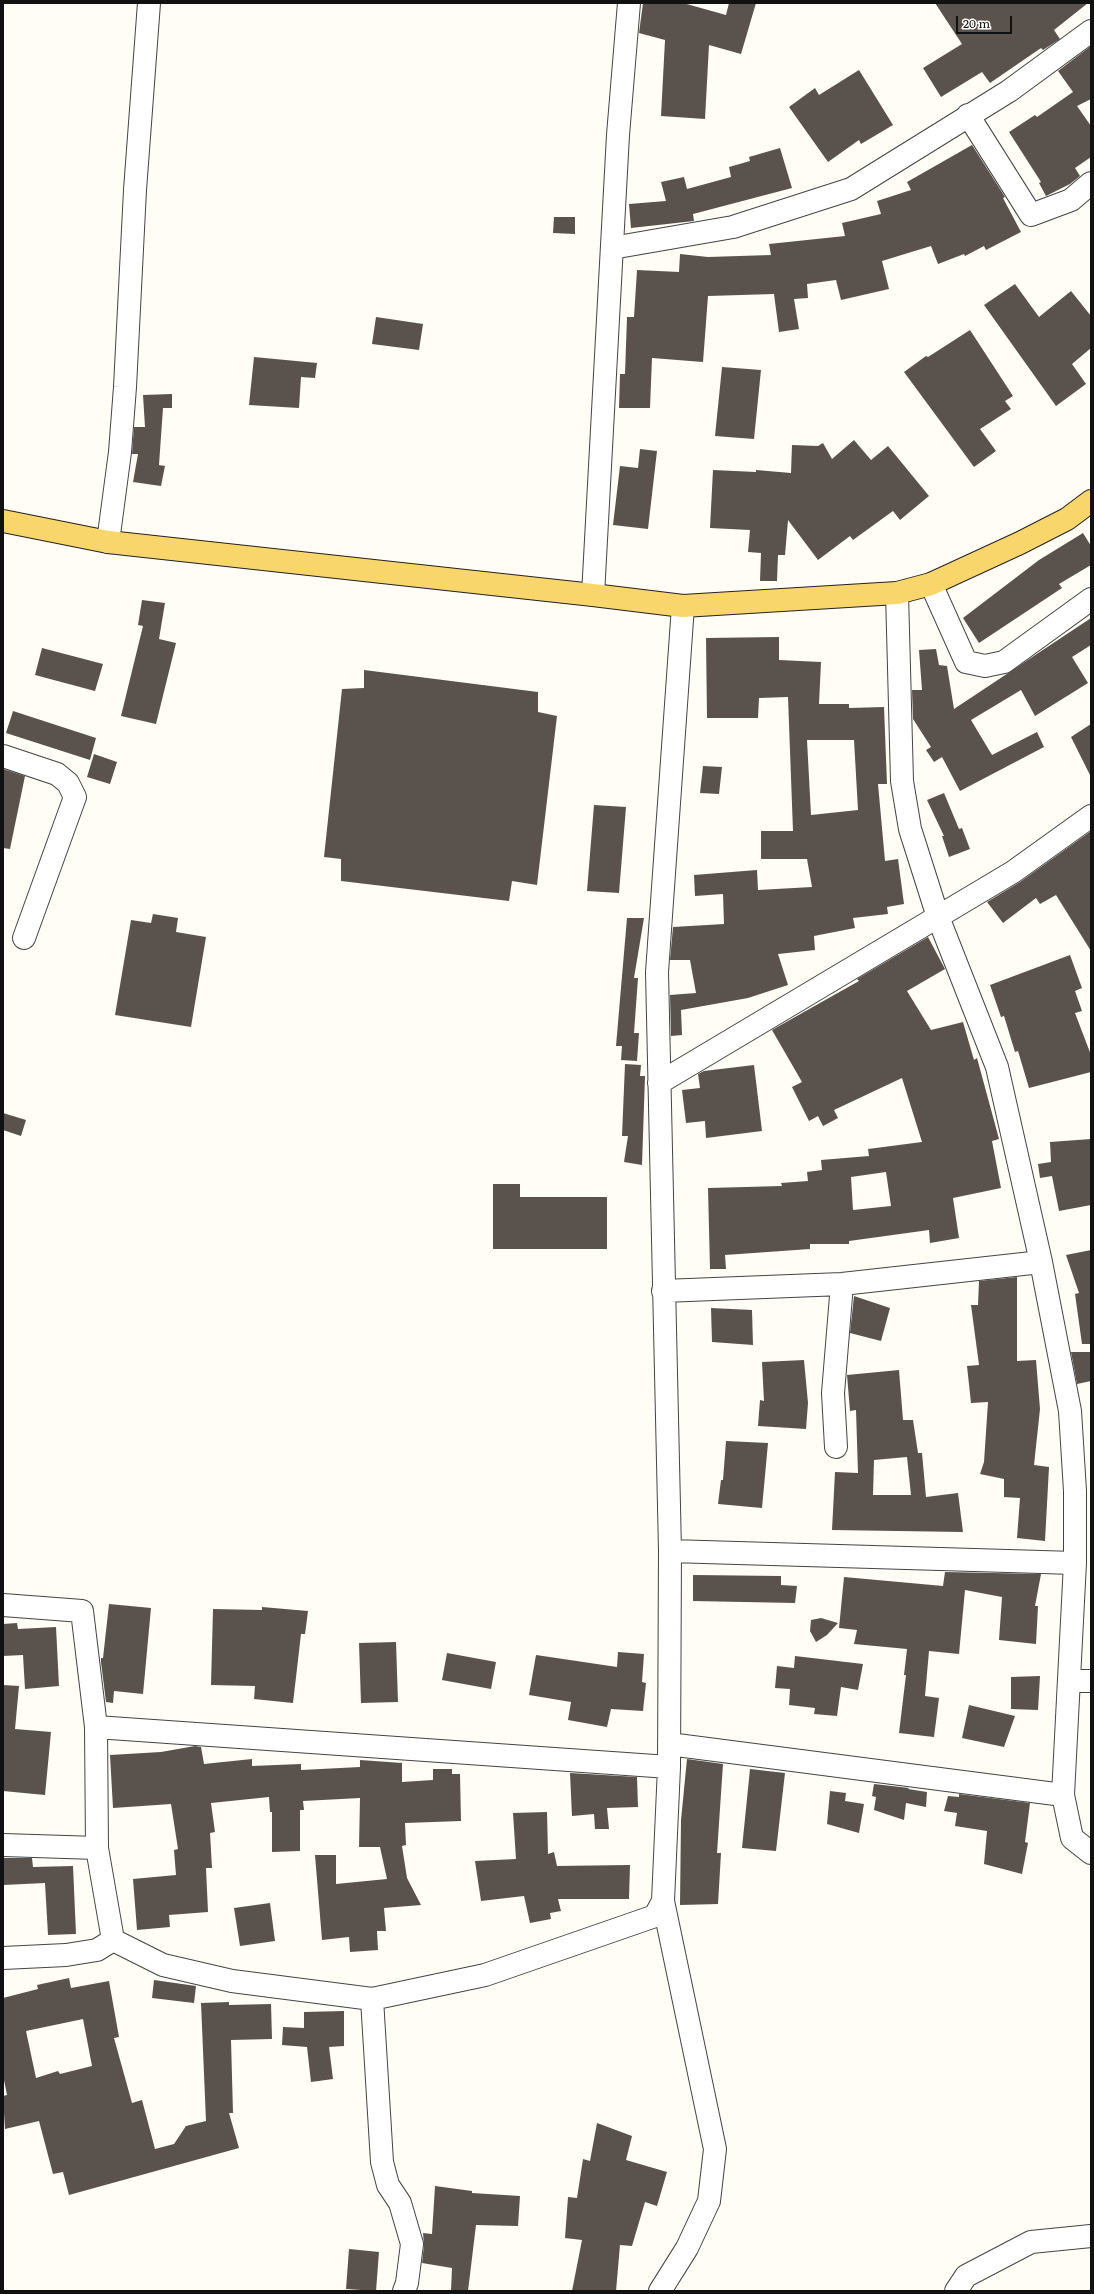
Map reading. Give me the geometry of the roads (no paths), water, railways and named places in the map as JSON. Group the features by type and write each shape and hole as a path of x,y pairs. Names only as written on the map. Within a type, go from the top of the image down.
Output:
{"main road":[{"path":"3,520 108,542 683,606 897,593 931,584 1020,543 1067,518 1091,501"}],"street":[{"path":"108,542 120,452 125,387 135,190 150,3"},
{"path":"593,595 618,135 629,3"},
{"path":"612,248 733,228 851,189 1008,90 1091,31"},
{"path":"968,116 1032,215 1071,200 1091,183"},
{"path":"931,584 966,662 985,666 1004,662 1091,599"},
{"path":"897,593 902,782 910,829 938,917 997,1067 1041,1262 1070,1411 1083,1490 1075,1562 1063,1795 1072,1838 1091,1854"},
{"path":"660,2291 687,2248 709,2201 715,2149 663,1901 669,1767 670,1551 658,1083 657,972 683,606"},
{"path":"3,756 58,774 68,783 75,797 24,938"},
{"path":"658,1083 1013,872 1091,816"},
{"path":"663,1291 842,1284 1041,1262"},
{"path":"836,1447 833,1393 842,1284"},
{"path":"670,1551 1075,1562"},
{"path":"3,1605 82,1611 96,1728 97,1848 113,1940"},
{"path":"1068,1680 1091,1681"},
{"path":"96,1728 669,1767"},
{"path":"669,1744 1063,1795"},
{"path":"3,1845 97,1848"},
{"path":"113,1940 163,1965 232,1981 372,1999 485,1975 655,1916 663,1901"},
{"path":"3,1958 66,1955 97,1950 113,1940"},
{"path":"372,1999 382,2162 388,2185 400,2203 412,2244 407,2283 404,2291"},
{"path":"956,2291 966,2276 1031,2242 1091,2236"}]}
